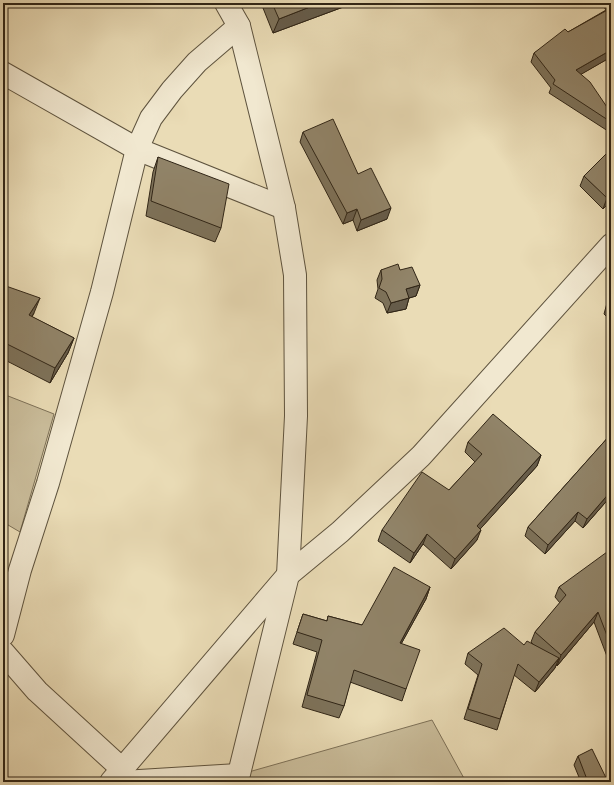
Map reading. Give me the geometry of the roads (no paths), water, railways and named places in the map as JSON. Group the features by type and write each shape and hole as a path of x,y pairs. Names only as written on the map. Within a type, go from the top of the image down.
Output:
{"street":[{"path":"3,652 37,691 119,777 238,778 288,575 296,416 295,275 284,208 239,26 226,3"},
{"path":"3,634 20,570 48,483 102,292 137,149 151,118 172,90 197,62 239,26"},
{"path":"3,73 137,149 284,208"},
{"path":"119,777 288,575 340,532 421,456 611,245"}]}
